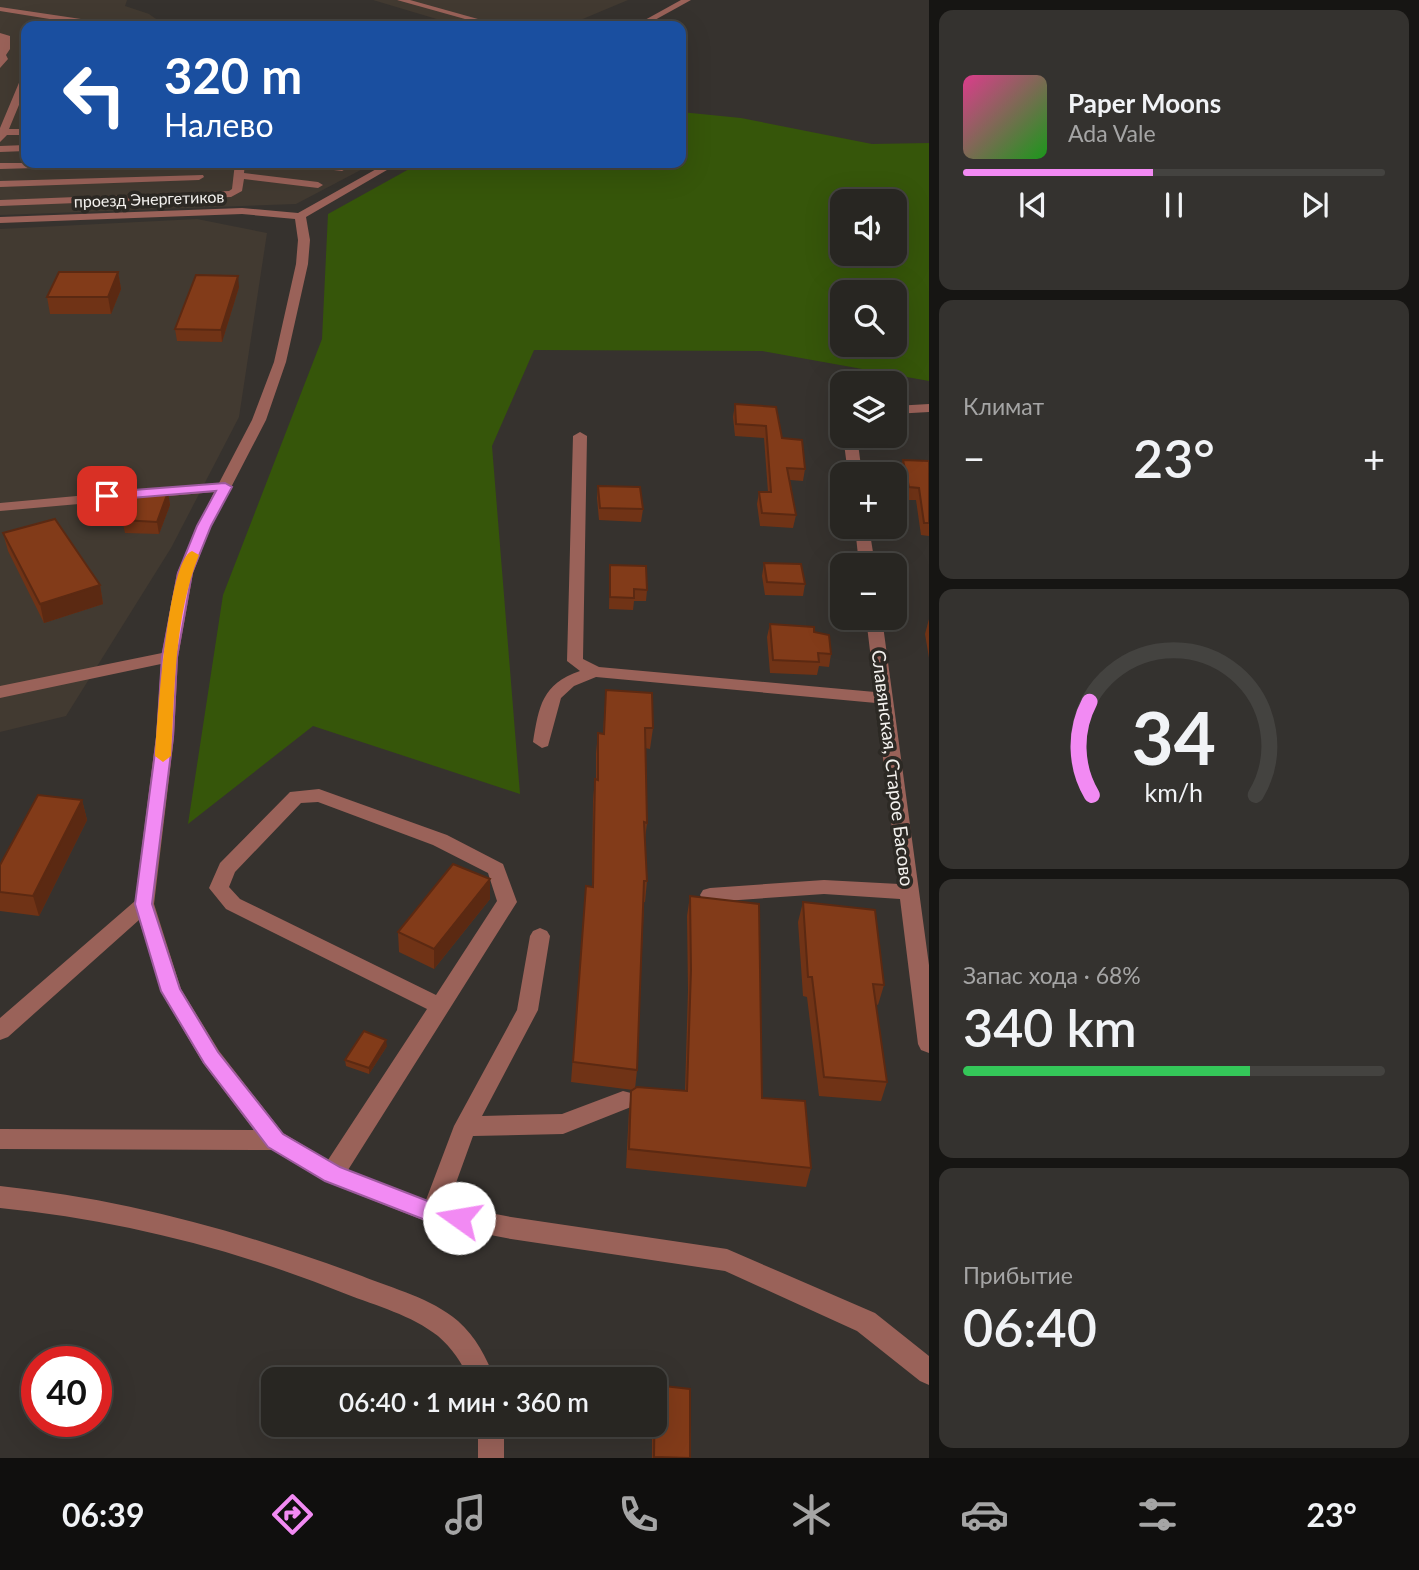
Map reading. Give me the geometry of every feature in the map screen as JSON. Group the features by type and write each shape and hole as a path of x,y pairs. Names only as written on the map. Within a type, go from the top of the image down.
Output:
{"street":[{"path":"401,0 480,21"},
{"path":"647,21 687,0"},
{"path":"15,10 26,1"},
{"path":"0,9 49,13 85,21"},
{"path":"0,36 6,36 6,49 1,59"},
{"path":"1,136 21,100"},
{"path":"10,116 21,116"},
{"path":"1,136 21,133"},
{"path":"0,149 21,148"},
{"path":"0,166 21,165"},
{"path":"0,203 231,194 237,191 240,168"},
{"path":"385,168 300,216 304,240 302,264 280,362 259,420 204,526 185,573 170,657 165,737 144,904 171,991 211,1057 275,1140 332,1174 433,1213 511,1228 727,1260 866,1322 929,1372"},
{"path":"239,175 318,185"},
{"path":"0,184 200,177"},
{"name":"проезд Энергетиков","path":"0,220 242,211 300,216"},
{"path":"907,409 929,408"},
{"path":"580,436 575,661 595,672"},
{"path":"0,507 225,487"},
{"name":"Славянская, Старое Басово","path":"876,630 929,1044"},
{"path":"0,692 170,657"},
{"path":"542,742 548,699 568,680 595,672 884,698"},
{"path":"332,1174 507,902 496,869 440,840 319,795 296,796 227,868 219,888 233,904 440,1006"},
{"path":"710,895 824,887 909,892"},
{"path":"0,1031 144,904"},
{"path":"433,1213 465,1126 527,1010 540,936"},
{"path":"465,1126 563,1124 622,1100"},
{"path":"0,1139 275,1140"},
{"path":"0,1197 106,1209 182,1227 307,1265 430,1317 457,1337 477,1367"},
{"path":"491,1437 491,1458"}],"shaded area":[{"path":"0,0 127,0 125,6 149,14 159,21 21,21 21,168 364,168 296,204 0,215"},
{"path":"373,0 628,0 578,21 443,21"},
{"path":"197,219 267,233 239,417 171,548 66,716 0,732 0,229"}],"green space":[{"path":"686,112 741,118 872,144 929,143 929,381 907,377 907,371 873,371 762,351 534,350 492,446 520,794 313,726 188,824 223,595 322,339 328,214 411,168 686,168"}],"building":[{"path":"59,272 118,272 108,297 47,297"},
{"path":"196,275 238,276 221,330 175,329"},
{"path":"735,404 776,407 782,438 802,440 805,469 787,468 796,515 762,513 759,492 771,492 766,426 736,424"},
{"path":"929,461 929,523 924,523 919,488 909,487 907,462 903,462"},
{"path":"598,486 640,487 643,509 600,508"},
{"path":"135,491 168,492 157,522 122,520"},
{"path":"55,519 100,585 40,604 3,533"},
{"path":"764,563 801,564 805,584 767,582"},
{"path":"610,565 646,566 647,590 634,589 634,598 610,597"},
{"path":"770,624 814,627 814,632 829,635 831,654 818,653 819,662 773,660"},
{"path":"606,690 652,693 653,728 645,728 647,823 644,822 647,881 644,881 637,1070 573,1062 586,886 593,887 598,733 604,734"},
{"path":"38,795 82,800 33,896 0,892 0,865"},
{"path":"453,864 490,879 434,949 398,932"},
{"path":"690,896 759,904 762,1098 805,1101 811,1168 629,1149 631,1091 637,1087 687,1091 691,970"},
{"path":"803,902 875,910 884,985 873,984 887,1082 824,1077 812,977 808,977"},
{"path":"364,1031 386,1040 369,1068 345,1060"},
{"path":"667,1386 690,1389 690,1458 654,1457 654,1437 667,1437"}],"slow traffic":[{"path":"163,756 170,657 185,573 192,555"}],"route":[{"path":"107,496 225,487 204,526 185,573 170,657 165,737 144,904 171,991 211,1057 275,1140 332,1174 433,1213 459,1218"}]}
